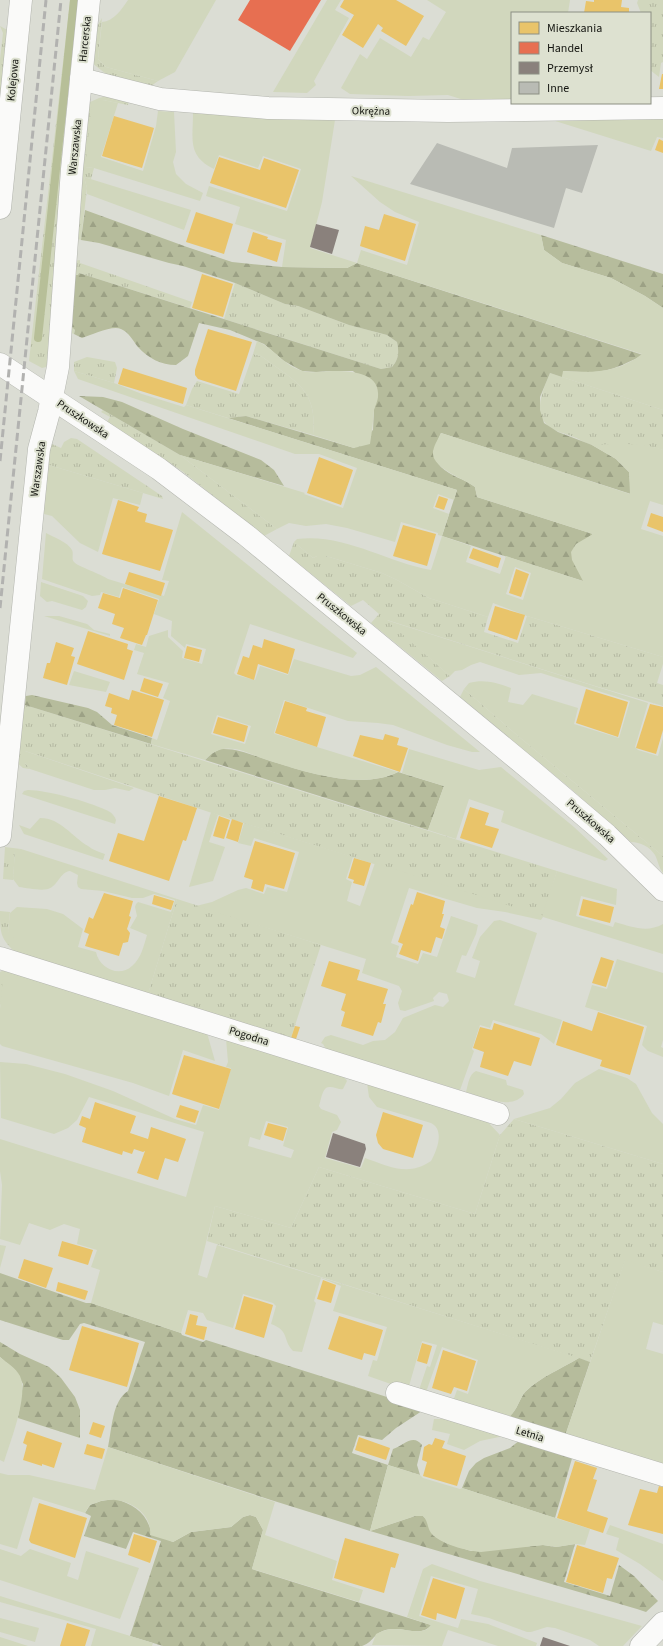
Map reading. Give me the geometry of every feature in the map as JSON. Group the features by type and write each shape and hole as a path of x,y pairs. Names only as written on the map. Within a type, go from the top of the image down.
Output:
{"street":[{"name":"Kolejowa","path":"0,208 21,0"},
{"name":"Harcerska","path":"82,79 89,0"},
{"name":"Okrężna","path":"82,79 160,99 268,108 426,111 663,108"},
{"name":"Warszawska","path":"0,836 39,449 58,367 69,202 82,79"},
{"name":"Pruszkowska","path":"0,364 159,469 246,535 545,782 621,848 663,890"},
{"name":"Pogodna","path":"0,958 498,1114"},
{"name":"Letnia","path":"396,1393 663,1475"},
{"path":"641,1646 663,1623"}],"green space":[{"path":"70,0 81,0 49,357 46,367 42,368 29,361"},
{"path":"128,0 216,0 175,72 158,81 106,67 98,59 102,22 114,17"},
{"path":"327,0 341,0 335,10 349,18 314,81 316,85 307,93 273,92"},
{"path":"427,0 570,0 568,12 511,12 511,100 464,100 448,95 408,96 350,94 341,88 360,54 367,59 380,38 411,57 423,37 429,40 446,12"},
{"path":"638,0 663,0 663,62 661,63 659,77 651,71 651,12 641,12 637,3"},
{"path":"102,18 98,59 106,67 158,81 147,89 110,77 92,63 96,28"},
{"path":"0,26 9,31 0,149 0,59 3,33"},
{"path":"107,96 129,101 128,105 103,100 85,167 94,168 91,179 84,177 87,188 81,240 75,238 88,103"},
{"path":"103,100 118,103 101,157 143,171 156,126 158,111 174,112 176,152 173,162 176,174 186,184 203,193 200,201 94,168 85,167 92,104"},
{"path":"193,113 335,120 322,202 310,248 357,263 347,268 282,267 286,240 235,224 240,207 206,196 209,186 287,211 301,169 263,156 258,168 219,155 214,169 205,164 195,152 193,146"},
{"path":"663,118 663,138 657,137 651,151 552,120"},
{"path":"351,176 541,235 544,250 562,263 611,278 645,296 663,308 663,410 562,377 563,371 595,372 614,368 624,365 642,354 357,263 361,250 407,265 419,222 395,212 380,202"},
{"path":"84,177 191,210 184,230 87,194"},
{"path":"85,210 232,262 282,267 347,268 357,263 643,355 622,365 597,372 564,371 562,377 550,373 540,397 540,410 544,423 558,432 592,445 616,459 629,472 631,494 441,433 433,452 438,464 441,467 475,487 477,497 593,534 586,539 583,581 442,536 457,490 228,418 246,416 354,448 373,430 374,409 378,395 353,371 302,371 284,361 264,344 230,330 199,323 188,356 176,365 165,364 150,358 138,347 126,332 121,329 107,329 82,338 74,334 75,330 72,327 75,275 78,275 79,273 381,369 392,367 398,355 397,342 387,335 349,325 298,306 285,304 235,283 183,266 99,243 81,240"},
{"path":"541,235 663,274 663,308 645,296 611,278 562,263 544,250"},
{"path":"80,260 80,263 192,302 190,308 79,273 78,275 75,275 72,326 75,330 74,334 71,333 73,261"},
{"path":"235,283 285,304 298,306 349,325 387,335 397,342 398,352 396,361 392,367 381,369 224,319"},
{"path":"257,341 297,369 310,372 333,371 363,374 374,382 377,388 378,396 374,410 370,444 354,448 313,435 314,419 312,406 307,396 301,387 293,380 261,356 253,354"},
{"path":"253,354 261,356 301,387 312,406 314,419 313,435 246,416 228,418 186,405 192,389 197,381 239,394"},
{"path":"87,357 115,362 117,368 114,383 74,371 74,362"},
{"path":"74,371 114,383 142,394 184,407 186,405 457,490 454,500 438,494 433,508 449,514 442,536 438,535 438,533 401,522 395,542 347,528 326,524 306,526 289,523 277,529 180,455 305,493 304,494 343,508 357,468 319,454 295,454 78,379"},
{"path":"550,373 663,410 663,450 637,445 593,445 551,428 545,423 541,416 540,409 542,394"},
{"path":"79,396 103,397 122,402 183,429 261,460 274,470 284,486 180,455"},
{"path":"103,410 180,455 277,529 264,536 182,471 107,422 110,417 101,412"},
{"path":"441,433 630,494 629,472 616,459 592,445 637,445 655,447 663,450 663,505 650,501 641,529 663,536 663,657 527,616 493,603 488,617 429,598 382,573 326,556 317,556 313,558 294,542 297,539 314,538 331,540 431,570 442,536 471,546 466,562 500,574 506,556 583,581 572,560 571,552 576,544 593,534 477,497 475,487 450,473 438,464 434,458 434,448","holes":["515,567 531,573 523,600 506,594"]},
{"path":"71,438 77,439 162,496 163,499 49,465 44,514 40,511 48,451 52,444 61,448 64,442"},
{"path":"49,465 143,493 140,505 113,498 98,552 80,543 52,516 44,514"},
{"path":"182,512 357,653 353,658 250,624 234,673 236,675 255,680 260,666 288,675 294,659 351,676 360,675 376,667 480,752 472,752 447,745 393,725 348,721 284,700 274,733 275,734 398,772 367,780 331,777 295,769 238,750 218,750 205,760 151,744 152,738 157,740 170,701 163,698 169,683 137,674 144,653 134,650 136,644 146,647 149,636 168,630 168,637 183,651 182,658 202,664 206,649 186,644 185,648 171,636 172,621 154,614 159,599 122,587 119,597 101,592 100,595 92,596 42,579 46,533 64,542 70,547 73,552 73,561 76,564 108,579 164,596 169,581 162,580","holes":["217,715 251,726 245,744 211,734"]},
{"path":"294,542 313,558 317,556 326,556 382,573 429,598 488,617 484,632 518,643 527,616 663,657 663,664 657,683 663,685 663,706 387,620 450,676 442,681 371,623 379,614 363,600 351,606 289,556"},
{"path":"41,582 83,596 88,601 86,607 82,610 52,601 47,602 40,596"},
{"path":"44,616 59,616 87,624 94,630 110,634 110,636"},
{"path":"386,620 648,703 635,747 638,750 658,756 663,738 663,856 518,736 464,689 469,683 480,681 490,682 511,688 508,702 523,705 532,694 578,708 574,724 619,738 630,701 541,673 519,675 480,662 462,670 455,671 450,676"},
{"path":"74,671 110,682 106,692 69,685"},
{"path":"464,689 518,736 663,856 663,873 655,855 648,847 631,842 570,788 460,697"},
{"path":"32,695 88,708 97,712 112,725 152,738 151,744 25,705 26,696"},
{"path":"21,696 26,696 25,705 557,871 543,917 218,815 25,751 25,763 30,769 23,768 15,761"},
{"path":"220,749 232,749 296,769 332,777 367,780 398,772 444,786 428,830 205,760 211,754"},
{"path":"409,749 479,770 501,767 574,827 608,859 605,861 501,822 504,811 469,799 456,839 428,830 444,786 402,773"},
{"path":"25,751 134,788 129,791 115,788 94,790 30,769 25,763"},
{"path":"28,790 58,795 103,808 113,815 116,820 115,824 22,794 24,791"},
{"path":"211,812 218,815 209,842 225,847 213,881 189,887"},
{"path":"40,818 60,824 82,842 96,851 105,854 103,860 24,834 19,825 30,829"},
{"path":"244,823 353,857 346,879 352,882 347,901 360,906 375,863 542,916 557,871 617,889 616,905 581,896 576,916 613,927 615,922 645,929 657,927 663,924 663,954 543,917 541,920 505,912 477,908 409,888 391,943 399,946 396,957 418,964 423,953 437,957 451,916 478,925 476,934 466,956 462,955 456,972 475,978 480,961 472,958 480,937 494,921 500,920 537,933 514,1005 562,1020 554,1044 541,1034 493,1020 490,1028 480,1025 472,1049 474,1051 460,1090 329,1050 326,1049 321,1043 325,1037 331,1035 363,1045 373,1041 385,1040 395,1032 403,1018 435,1005 443,1007 449,1001 447,994 439,992 433,998 434,1001 405,1011 400,1010 398,1003 402,991 399,986 362,973 366,959 196,906 212,902 246,888 264,894 267,887 287,892 299,852 254,838 251,846 238,843"},
{"path":"5,847 21,849 15,851 13,880 3,879"},
{"path":"21,849 177,899 148,994 31,958 8,931 10,913 17,907 47,909 63,914 83,929 78,947 96,952 101,963 110,970 121,971 127,970 138,960 147,935 130,928 137,916 135,907 136,904 138,902 171,912 175,900 154,894 143,898 132,898 103,891 81,889 78,887 77,883 78,875 70,871 64,874 54,885 45,890 19,887 13,879 15,850"},
{"path":"177,899 321,945 290,1041 16,953 4,939 0,925 0,911 10,912 8,931 148,994"},
{"path":"617,959 663,973 663,1040 661,1047 663,1048 663,1057 648,1051 642,1045 647,1026 585,1007 592,985 607,989"},
{"path":"4,970 15,970 0,1006 0,972"},
{"path":"12,973 207,1033 215,1061 183,1050 169,1096 133,1083 2,1046 0,1044 0,1009 3,977"},
{"path":"226,1039 342,1074 347,1081 343,1089 327,1087 322,1094 319,1106 321,1109 337,1115 341,1122 337,1130 332,1132 325,1158 361,1168 365,1158 390,1167 406,1169 423,1166 431,1161 436,1151 439,1135 438,1130 431,1123 377,1107 369,1097 367,1083 484,1118 500,1135 475,1214 319,1167 291,1228 215,1206 198,1275 207,1278 217,1245 579,1358 544,1378 525,1392 510,1416 452,1404 457,1390 468,1394 478,1360 442,1347 425,1395 418,1393 427,1366 430,1367 437,1345 422,1341 409,1386 405,1389 368,1376 373,1360 377,1361 387,1327 333,1311 341,1286 321,1278 314,1301 316,1303 302,1352 293,1351 281,1329 271,1324 276,1306 273,1303 243,1294 233,1328 207,1320 203,1313 188,1310 181,1333 91,1303 100,1270 91,1267 97,1250 77,1244 80,1229 64,1224 50,1230 29,1223 20,1245 0,1239 2,1185 0,1171 0,1139 186,1197 204,1132 89,1097 77,1120 68,1128 54,1134 1,1118 0,1062 26,1064 65,1074 113,1091 175,1119 196,1125 203,1105 219,1110 231,1068 226,1067 228,1062","holes":["266,1121 288,1127 283,1146 294,1150 291,1158 248,1146 250,1137 260,1140"]},
{"path":"599,1069 627,1078 636,1084 652,1113 663,1124 663,1164 514,1119 550,1108 561,1099 575,1083"},
{"path":"476,1071 506,1080 507,1085 523,1090 524,1094 519,1099 512,1102 505,1102 488,1099 466,1092 470,1077"},
{"path":"514,1119 663,1164 663,1272 625,1261 590,1362 207,1241 215,1206 291,1228 319,1167 475,1214 500,1135"},
{"path":"0,1245 6,1246 0,1268"},
{"path":"625,1260 663,1272 663,1325 653,1322 646,1349 663,1354 663,1469 564,1439"},
{"path":"0,1273 86,1303 91,1303 181,1333 182,1335 203,1342 206,1340 425,1409 396,1428 382,1440 358,1435 352,1453 388,1465 370,1531 108,1447 116,1408 119,1401 128,1391 145,1342 84,1323 80,1324 69,1340 63,1340 0,1320"},
{"path":"0,1342 20,1354 49,1367 61,1378 75,1397 80,1410 80,1438 18,1418 23,1384 15,1370 0,1357"},
{"path":"0,1357 16,1370 20,1376 22,1384 22,1395 18,1419 4,1462 0,1460"},
{"path":"579,1358 590,1362 564,1439 510,1416 525,1392 544,1378"},
{"path":"434,1419 445,1419 502,1433 499,1437 480,1441 464,1450 447,1444 450,1434 432,1430"},
{"path":"412,1440 419,1442 422,1445 417,1465 420,1475 388,1465 393,1449"},
{"path":"520,1440 573,1455 555,1518 462,1488 469,1471 476,1463 484,1458 510,1448"},
{"path":"108,1447 275,1502 265,1535 337,1561 332,1580 363,1590 359,1602 252,1569 263,1530 256,1517 250,1515 243,1517 231,1527 191,1532 173,1542 150,1535 146,1518 140,1511 124,1502 106,1500 98,1502 90,1505 85,1513 33,1497 17,1549 0,1544 0,1473 8,1475 29,1475 95,1490"},
{"path":"388,1465 420,1475 423,1478 460,1489 462,1488 590,1529 585,1545 575,1544 556,1547 543,1545 481,1552 475,1551 447,1544 435,1537 431,1533 423,1516 415,1516 370,1531"},
{"path":"115,1499 138,1510 149,1525 151,1532 173,1542 191,1532 231,1527 243,1517 250,1515 256,1517 263,1530 252,1569 431,1625 423,1631 393,1629 382,1631 367,1644 362,1646 163,1646 130,1636 161,1541 133,1532 126,1549 84,1536 91,1516 85,1513 90,1505 101,1501"},
{"path":"415,1516 423,1516 427,1520 433,1535 446,1543 471,1551 543,1545 556,1547 575,1544 564,1582 610,1596 619,1565 634,1576 658,1601 646,1612 370,1531"},
{"path":"610,1525 663,1544 663,1581 640,1564 616,1550 619,1538 606,1534"},
{"path":"0,1549 21,1556 30,1549 71,1563 67,1576 78,1580 86,1551 139,1568 120,1619 0,1580"},
{"path":"432,1564 480,1581 642,1626 623,1646 599,1646 590,1640 555,1628 547,1627 527,1632 489,1618 471,1614 478,1589 431,1576 419,1616 458,1628 461,1619 488,1624 537,1643 536,1646 498,1646 448,1630 442,1646 372,1645 376,1634 382,1631 399,1629 424,1631 431,1625 407,1617 423,1569"},
{"path":"0,1596 153,1643 152,1646 91,1646 96,1629 0,1602"},
{"path":"0,1618 39,1628 35,1642 0,1632"},
{"path":"0,1637 28,1646 0,1646"}],"building: Mieszkania":[{"path":"344,0 396,0 424,16 406,46 381,31 383,28 378,24 363,48 342,35 354,15 340,7"},
{"path":"594,0 622,0 621,7 629,8 629,12 584,12 586,1 594,2"},
{"path":"662,74 663,89 659,89"},
{"path":"114,116 154,128 142,168 102,156"},
{"path":"659,139 663,141 663,153 655,150"},
{"path":"219,157 260,170 264,158 299,170 286,208 210,183"},
{"path":"196,212 233,224 224,254 186,242"},
{"path":"384,214 416,224 405,261 360,246 365,226 379,230"},
{"path":"253,232 268,237 267,239 282,243 277,262 247,252"},
{"path":"202,274 233,284 223,317 192,308"},
{"path":"208,329 252,342 236,391 198,379 195,375 195,370"},
{"path":"123,368 187,388 183,404 118,384"},
{"path":"319,457 353,470 341,505 307,493"},
{"path":"439,496 448,499 444,510 435,507"},
{"path":"118,500 139,507 137,511 147,514 145,522 173,530 160,571 102,554"},
{"path":"651,513 663,517 663,532 647,526"},
{"path":"403,525 436,534 427,566 393,556"},
{"path":"473,548 501,558 498,568 469,558"},
{"path":"516,569 529,574 521,597 509,593"},
{"path":"129,572 165,583 161,596 125,584"},
{"path":"123,588 158,600 147,635 142,645 120,638 124,628 112,624 115,614 98,608 103,593 120,598"},
{"path":"495,606 525,615 517,640 488,630"},
{"path":"88,631 128,644 127,649 133,651 124,680 77,664"},
{"path":"264,639 295,649 288,674 258,664 254,680 237,674 243,656 249,658 253,645 262,648"},
{"path":"56,642 74,648 71,656 75,657 67,685 43,678 47,663 50,663"},
{"path":"187,646 202,650 199,662 184,658"},
{"path":"144,678 163,684 158,697 140,691"},
{"path":"586,689 628,702 618,737 576,723"},
{"path":"132,690 164,700 152,737 114,725 117,715 111,713 112,708 105,706 109,693 129,700"},
{"path":"285,701 307,708 306,711 326,717 317,747 275,733"},
{"path":"650,704 663,707 663,730 656,754 636,748"},
{"path":"218,717 248,726 244,742 213,733"},
{"path":"385,734 399,738 397,745 408,748 400,772 353,756 360,735 383,740"},
{"path":"159,796 197,808 186,841 183,840 169,881 109,861 118,833 144,841"},
{"path":"470,807 489,813 485,825 499,829 492,848 460,838"},
{"path":"219,816 230,820 224,839 213,836"},
{"path":"232,819 243,823 238,842 226,838"},
{"path":"255,841 295,853 284,889 265,884 263,892 251,888 253,880 244,877"},
{"path":"354,858 371,863 364,886 353,883 354,880 348,878"},
{"path":"417,892 445,901 442,914 444,914 440,927 445,929 442,939 436,937 431,953 421,950 418,961 399,954 403,944 398,942 411,904 413,905"},
{"path":"104,893 133,901 129,916 131,917 127,929 130,933 128,942 123,943 119,956 85,946 89,934 84,932 89,917 93,919"},
{"path":"154,895 174,901 171,910 152,904"},
{"path":"583,899 614,907 610,923 579,915"},
{"path":"601,957 614,961 606,987 592,983"},
{"path":"329,961 360,970 357,980 388,989 383,1004 386,1004 381,1023 378,1022 373,1036 341,1026 345,1012 341,1010 346,994 321,986"},
{"path":"598,1012 644,1027 630,1075 600,1066 602,1060 556,1045 563,1021 592,1031"},
{"path":"494,1023 540,1038 531,1066 514,1061 508,1076 480,1067 484,1052 473,1048 480,1027 492,1030"},
{"path":"295,1026 300,1027 296,1039 291,1038"},
{"path":"184,1055 231,1069 219,1109 172,1094"},
{"path":"95,1102 136,1116 130,1133 148,1139 151,1127 186,1139 178,1162 165,1158 158,1180 137,1173 145,1151 143,1152 134,1149 132,1154 123,1151 122,1155 82,1142 86,1128 79,1125 82,1116 90,1119"},
{"path":"180,1105 199,1111 195,1123 176,1117"},
{"path":"383,1112 423,1125 413,1158 383,1149 378,1143 376,1135"},
{"path":"268,1123 287,1128 283,1141 264,1135"},
{"path":"62,1241 93,1250 88,1265 58,1256"},
{"path":"24,1259 53,1268 46,1288 18,1278"},
{"path":"323,1280 336,1285 331,1303 317,1299"},
{"path":"58,1282 88,1291 85,1300 56,1291"},
{"path":"244,1296 273,1305 264,1338 235,1329"},
{"path":"190,1314 198,1316 196,1325 207,1327 204,1340 185,1334"},
{"path":"339,1316 383,1330 375,1356 364,1353 362,1360 328,1349"},
{"path":"82,1326 139,1343 127,1387 69,1370"},
{"path":"422,1343 432,1346 427,1364 417,1361"},
{"path":"443,1350 476,1361 467,1391 454,1387 451,1394 432,1388"},
{"path":"93,1422 105,1426 101,1438 89,1434"},
{"path":"27,1431 62,1443 54,1468 23,1460 27,1445 23,1443"},
{"path":"359,1437 390,1448 386,1460 355,1450"},
{"path":"435,1438 445,1441 442,1448 466,1456 457,1486 423,1476 427,1462 422,1460 424,1447 429,1444 432,1445"},
{"path":"87,1444 105,1449 102,1459 84,1454"},
{"path":"575,1461 597,1468 593,1479 597,1480 587,1511 608,1518 603,1533 557,1518"},
{"path":"659,1486 663,1487 663,1534 628,1525 640,1489 657,1493"},
{"path":"39,1503 87,1518 75,1558 31,1543 29,1540"},
{"path":"134,1534 157,1541 150,1563 128,1555"},
{"path":"345,1538 399,1554 395,1568 391,1567 384,1593 334,1578"},
{"path":"577,1545 619,1558 612,1579 607,1578 603,1593 566,1582"},
{"path":"433,1578 465,1588 456,1619 437,1613 436,1620 421,1615"},
{"path":"67,1623 90,1630 85,1646 60,1646"}],"building: Handel":[{"path":"250,0 321,0 290,51 238,20"}],"building: Przemysł":[{"path":"316,224 339,230 332,254 310,247"},
{"path":"333,1133 365,1144 366,1149 360,1167 326,1157"},
{"path":"543,1637 570,1646 540,1646"}],"building: Inne":[{"path":"437,143 507,168 512,148 598,145 582,193 566,188 554,228 410,184"}],"waterway":[{"path":"38,338 74,0"}],"railway":[{"path":"0,461 46,0"},
{"path":"0,608 61,0"}]}
